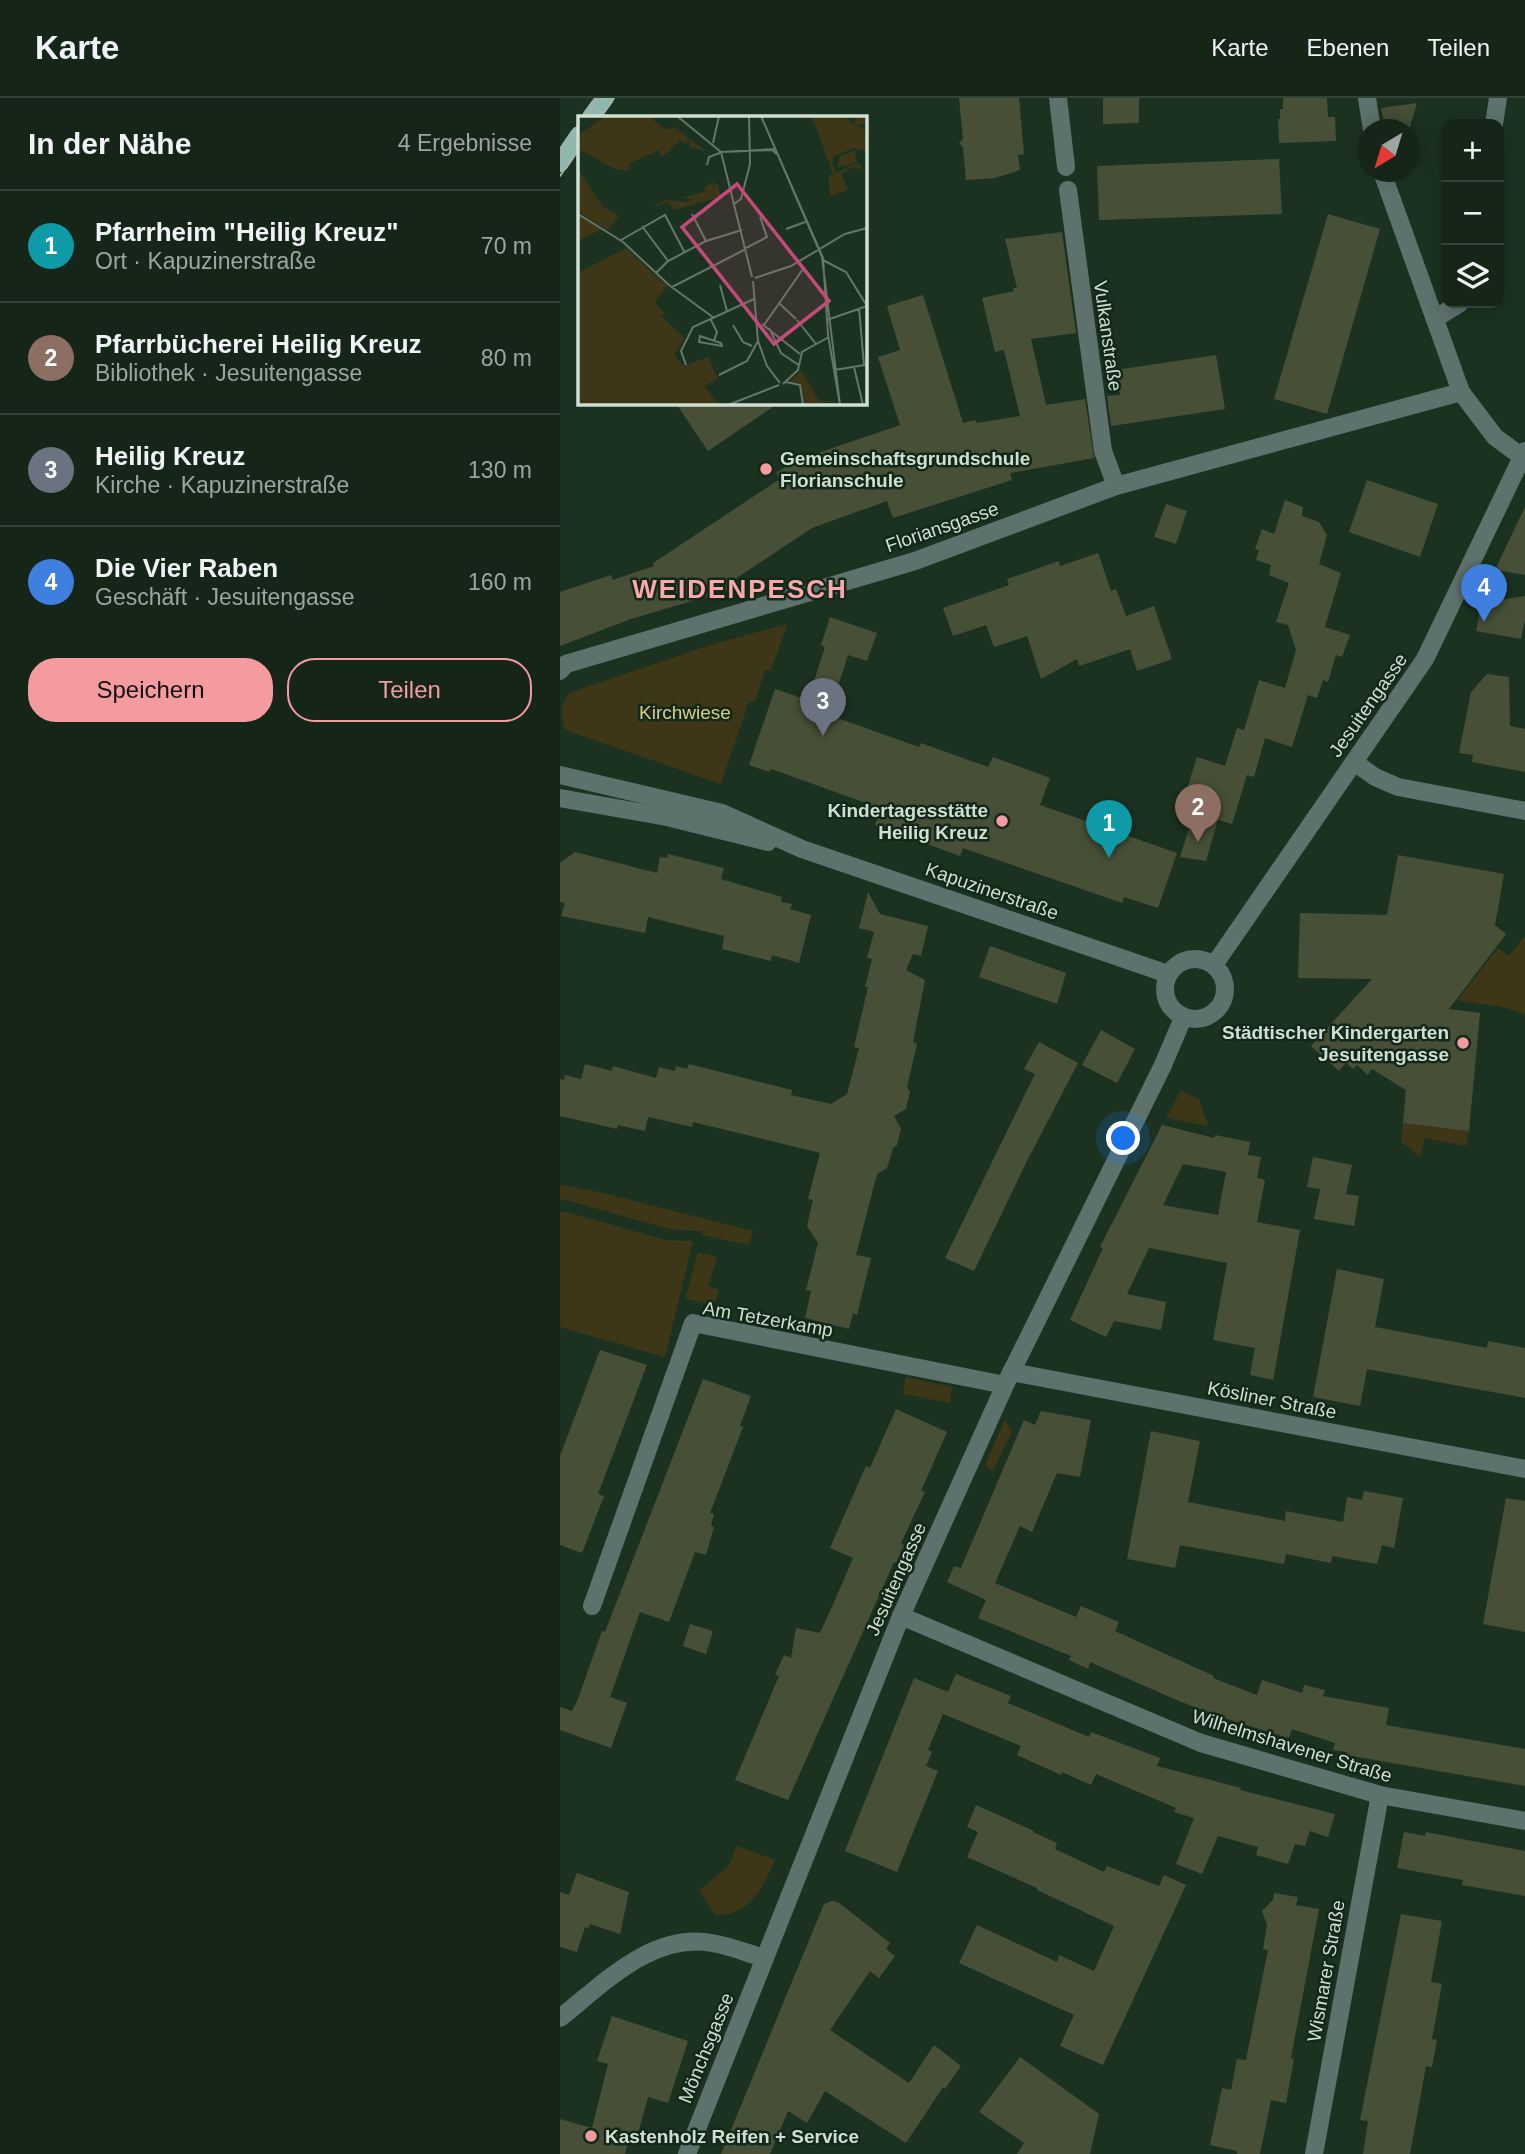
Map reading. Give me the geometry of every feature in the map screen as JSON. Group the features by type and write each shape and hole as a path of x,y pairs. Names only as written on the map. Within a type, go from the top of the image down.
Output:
{"main road":[{"path":"592,116 605,98"},
{"path":"560,163 578,136"}],"street":[{"path":"1058,98 1066,167"},
{"path":"1367,98 1370,119"},
{"path":"1495,119 1498,98"},
{"path":"1386,182 1461,392 1495,437 1523,454"},
{"name":"Vulkanstraße","path":"1068,190 1103,451 1116,486"},
{"path":"1436,318 1452,308"},
{"name":"Floriansgasse","path":"560,671 566,664 915,561 1116,486 1461,392"},
{"name":"Jesuitengasse","path":"1214,965 1425,659 1523,454"},
{"path":"1354,762 1375,777 1398,786 1525,811"},
{"path":"560,766 567,777"},
{"name":"Kapuzinerstraße","path":"567,777 722,813 802,849 1168,974"},
{"name":"Kapuzinerstraße","path":"560,798 667,817 802,849"},
{"path":"1194,958 1214,965 1223,975 1226,985 1222,1004 1214,1013 1194,1020 1183,1017 1171,1008 1164,988 1168,974 1184,961 1194,958"},
{"name":"Jesuitengasse","path":"764,1958 901,1616 1008,1379 1163,1065 1183,1017"},
{"name":"Am Tetzerkamp","path":"592,1605 692,1323 1008,1379"},
{"name":"Kösliner Straße","path":"1008,1379 1525,1469"},
{"name":"Wilhelmshavener Straße","path":"901,1616 1201,1743 1380,1795 1525,1821"},
{"name":"Wismarer Straße","path":"1314,2154 1380,1795"},
{"path":"560,2018 617,1973 647,1953 666,1945 710,1942 764,1958"},
{"name":"Mönchsgasse","path":"687,2154 764,1958"}],"green space":[{"name":"Kirchwiese","path":"787,624 771,671 765,670 755,702 749,701 721,784 565,730 562,709 565,699 572,692 710,645"},
{"path":"1525,936 1525,1014 1498,1006 1459,1001 1498,948 1509,956"},
{"path":"1181,1090 1199,1099 1208,1126 1166,1118"},
{"path":"1403,1123 1469,1131 1466,1146 1425,1138 1420,1157 1401,1142"},
{"path":"560,1185 599,1192 753,1231 749,1245 701,1235 702,1231 669,1229 566,1200 560,1201"},
{"path":"560,1212 666,1240 693,1241 665,1357 560,1327"},
{"path":"698,1252 717,1257 708,1286 719,1290 714,1305 685,1299"},
{"path":"906,1377 952,1387 950,1403 903,1394"},
{"path":"1005,1420 1012,1431 993,1471 985,1465"},
{"path":"737,1846 775,1860 760,1890 746,1905 737,1911 715,1915 699,1890 728,1867"}],"building":[{"path":"959,98 1019,98 1024,154 1018,155 1020,170 995,178 966,180 963,147 959,143 963,139"},
{"path":"1103,98 1139,98 1139,123 1103,124"},
{"path":"1283,98 1327,98 1328,117 1335,117 1336,141 1279,143 1278,119 1280,109 1283,109"},
{"path":"1417,103 1412,119 1384,119 1381,108"},
{"path":"1279,159 1282,214 1099,220 1097,166"},
{"path":"1328,214 1380,229 1327,414 1274,399"},
{"path":"1062,232 1076,333 1031,339 1046,405 1085,399 1094,458 1010,473 1012,480 893,518 887,501 812,528 726,585 729,590 631,619 560,646 560,592 611,575 613,580 654,566 653,563 780,479 776,473 795,461 900,425 878,357 900,350 887,306 923,295 963,423 1020,416 1004,350 995,352 982,298 1017,288 1005,239"},
{"path":"1216,355 1225,409 1111,426 1107,396 1120,395 1116,370"},
{"path":"676,404 777,404 708,451"},
{"path":"1367,480 1438,504 1420,557 1349,532"},
{"path":"1285,500 1303,507 1302,516 1319,522 1327,535 1319,564 1341,573 1325,627 1350,635 1342,657 1336,655 1328,682 1323,680 1317,698 1308,695 1292,747 1265,738 1254,777 1247,775 1232,824 1218,820 1206,861 1180,857 1194,812 1181,808 1197,757 1225,766 1237,728 1244,730 1259,680 1285,688 1296,650 1288,625 1276,622 1289,583 1269,575 1271,565 1256,560 1259,550 1255,549 1262,529 1274,534"},
{"path":"1166,504 1187,511 1176,544 1154,537"},
{"path":"1525,507 1525,575 1495,570"},
{"path":"1098,553 1111,591 1116,589 1126,616 1154,606 1172,659 1137,671 1130,649 1079,666 1077,659 1041,679 1027,636 994,647 986,625 953,636 943,608 1009,585 1007,579 1059,561 1060,566"},
{"path":"1525,596 1525,620 1521,639 1476,631 1481,603"},
{"path":"830,617 877,633 867,661 848,655 829,715 919,747 921,743 988,767 993,757 1050,778 1040,805 1177,853 1158,908 1124,897 1122,903 963,848 960,856 875,825 880,808 771,769 769,772 749,765 775,689 808,700 825,647 821,645"},
{"path":"1487,674 1509,677 1510,726 1525,729 1525,772 1472,762 1473,755 1459,753 1471,692"},
{"path":"575,852 657,873 660,857 667,858 668,854 724,868 721,879 782,897 781,902 792,904 790,909 811,915 799,963 772,955 771,961 722,949 724,936 648,917 645,933 561,916 565,903 560,902 560,863"},
{"path":"1398,855 1504,874 1495,925 1506,934 1449,1009 1480,1013 1469,1131 1403,1123 1406,1090 1372,1069 1368,1075 1357,1065 1353,1069 1346,1063 1339,1071 1311,1046 1372,979 1298,978 1300,913 1387,915"},
{"path":"868,892 880,914 928,926 921,956 913,954 906,970 925,980 913,1042 917,1044 907,1087 910,1092 906,1109 894,1116 901,1129 897,1145 893,1148 887,1168 877,1174 856,1255 871,1258 857,1315 853,1313 849,1329 805,1318 811,1291 806,1290 818,1243 807,1226 813,1200 808,1199 820,1153 693,1122 692,1127 648,1117 645,1131 618,1125 617,1129 560,1116 560,1079 564,1080 565,1075 581,1079 585,1064 612,1071 613,1066 656,1078 659,1067 675,1071 676,1066 687,1069 689,1064 792,1090 791,1095 831,1104 847,1094 859,1048 854,1047 868,987 865,987 872,959 867,958 874,932 859,928"},
{"path":"990,946 1066,973 1057,1004 979,977"},
{"path":"1101,1030 1135,1049 1117,1083 1082,1065"},
{"path":"1039,1042 1078,1063 974,1271 945,1258 1035,1074 1024,1069"},
{"path":"1162,1125 1214,1138 1215,1135 1250,1142 1248,1155 1261,1157 1257,1178 1265,1180 1257,1222 1300,1230 1273,1380 1250,1375 1255,1348 1213,1340 1227,1263 1149,1248 1127,1294 1166,1302 1161,1330 1114,1321 1106,1337 1070,1320 1103,1248 1100,1247","holes":["1183,1164 1226,1172 1218,1215 1163,1205"]},
{"path":"1313,1157 1352,1165 1346,1194 1359,1196 1354,1226 1314,1219 1320,1189 1307,1187"},
{"path":"1337,1269 1384,1279 1375,1327 1487,1348 1488,1341 1525,1348 1525,1398 1367,1369 1360,1406 1313,1397"},
{"path":"600,1350 647,1365 598,1494 604,1496 582,1553 560,1545 560,1456"},
{"path":"703,1379 751,1396 740,1426 743,1427 710,1513 714,1514 711,1526 714,1527 706,1555 695,1552 669,1622 640,1612 610,1697 627,1703 611,1748 560,1730 560,1707 572,1711 578,1699 602,1631 605,1632"},
{"path":"896,1409 947,1432 921,1491 925,1492 901,1543 904,1545 788,1800 735,1780 779,1676 775,1675 784,1655 791,1658 796,1628 820,1633 835,1600 853,1558 830,1548 866,1466 870,1468"},
{"path":"1041,1411 1091,1420 1080,1477 1057,1473 1032,1532 1020,1526 995,1583 1076,1617 1081,1606 1119,1622 1115,1631 1214,1676 1213,1678 1257,1695 1262,1680 1302,1693 1304,1685 1325,1690 1323,1696 1389,1708 1386,1725 1525,1749 1525,1786 1346,1755 1347,1752 1333,1750 1335,1743 1292,1729 1289,1738 1227,1719 1090,1662 1088,1669 1069,1660 1071,1656 978,1618 986,1600 947,1582 954,1566 961,1568 1024,1420 1035,1425"},
{"path":"1151,1431 1200,1441 1188,1502 1285,1521 1286,1511 1343,1522 1347,1497 1362,1500 1364,1491 1403,1498 1394,1548 1382,1545 1377,1564 1332,1556 1331,1563 1286,1554 1284,1564 1180,1545 1175,1568 1127,1559"},
{"path":"1506,1498 1525,1501 1525,1632 1483,1624"},
{"path":"690,1624 713,1631 706,1654 683,1646"},
{"path":"956,1674 1011,1696 1008,1703 1089,1737 1091,1732 1160,1758 1157,1766 1335,1814 1328,1837 1310,1831 1305,1846 1295,1844 1288,1864 1256,1855 1258,1847 1218,1836 1202,1874 1176,1864 1194,1818 1174,1812 1176,1808 1096,1774 1091,1785 1062,1772 1061,1775 1017,1755 1021,1746 943,1714 928,1750 932,1752 926,1766 938,1771 897,1872 845,1851 914,1678 948,1692"},
{"path":"976,1805 1057,1843 1055,1849 1104,1872 1107,1866 1159,1886 1164,1875 1186,1885 1103,2065 1060,2046 1074,2015 959,1963 977,1925 1057,1962 1059,1955 1094,1971 1114,1926 967,1857 978,1832 967,1827"},
{"path":"1404,1832 1425,1836 1426,1832 1525,1851 1525,1896 1462,1885 1463,1880 1397,1868"},
{"path":"577,1873 629,1892 620,1934 590,1924 589,1928 585,1927 577,1952 560,1947 560,1892 569,1895"},
{"path":"1274,1893 1298,1897 1296,1905 1319,1909 1291,2058 1294,2059 1286,2103 1271,2100 1260,2154 1237,2154 1237,2151 1210,2145 1222,2088 1231,2090 1237,2059 1246,2060 1268,1950 1263,1949 1267,1925 1262,1911 1273,1900"},
{"path":"838,1902 890,1943 886,1949 895,1956 879,1978 870,1971 830,2030 909,2083 934,2045 961,2066 945,2089 943,2087 906,2143 825,2091 807,2123 788,2111 770,2154 721,2154 824,1904"},
{"path":"1401,1914 1442,1921 1431,1982 1442,1984 1432,2039 1437,2040 1432,2067 1426,2066 1410,2154 1363,2154 1368,2121 1360,2120"},
{"path":"612,2016 688,2041 668,2103 648,2097 636,2141 629,2138 625,2154 560,2154 560,2119 592,2128 608,2064 597,2061"},
{"path":"1020,2057 1099,2114 1090,2154 1017,2154 1024,2143 979,2112"}],"tram line":[{"path":"586,116 598,98"},
{"path":"601,116 614,98"},
{"path":"560,154 578,127"},
{"path":"560,176 578,149"}],"place":[{"name":"Gemeinschaftsgrundschule Florianschule","path":"766,469"},
{"name":"Die Vier Raben","path":"1484,622"},
{"name":"Heilig Kreuz","path":"823,736"},
{"name":"Kindertagesstätte Heilig Kreuz","path":"1002,821"},
{"name":"Pfarrbücherei Heilig Kreuz","path":"1198,842"},
{"name":"Pfarrheim \"Heilig Kreuz\"","path":"1109,858"},
{"name":"Städtischer Kindergarten Jesuitengasse","path":"1463,1043"},
{"name":"Kastenholz Reifen + Service","path":"591,2136"}],"district":[{"name":"WEIDENPESCH","path":"740,589"}]}
